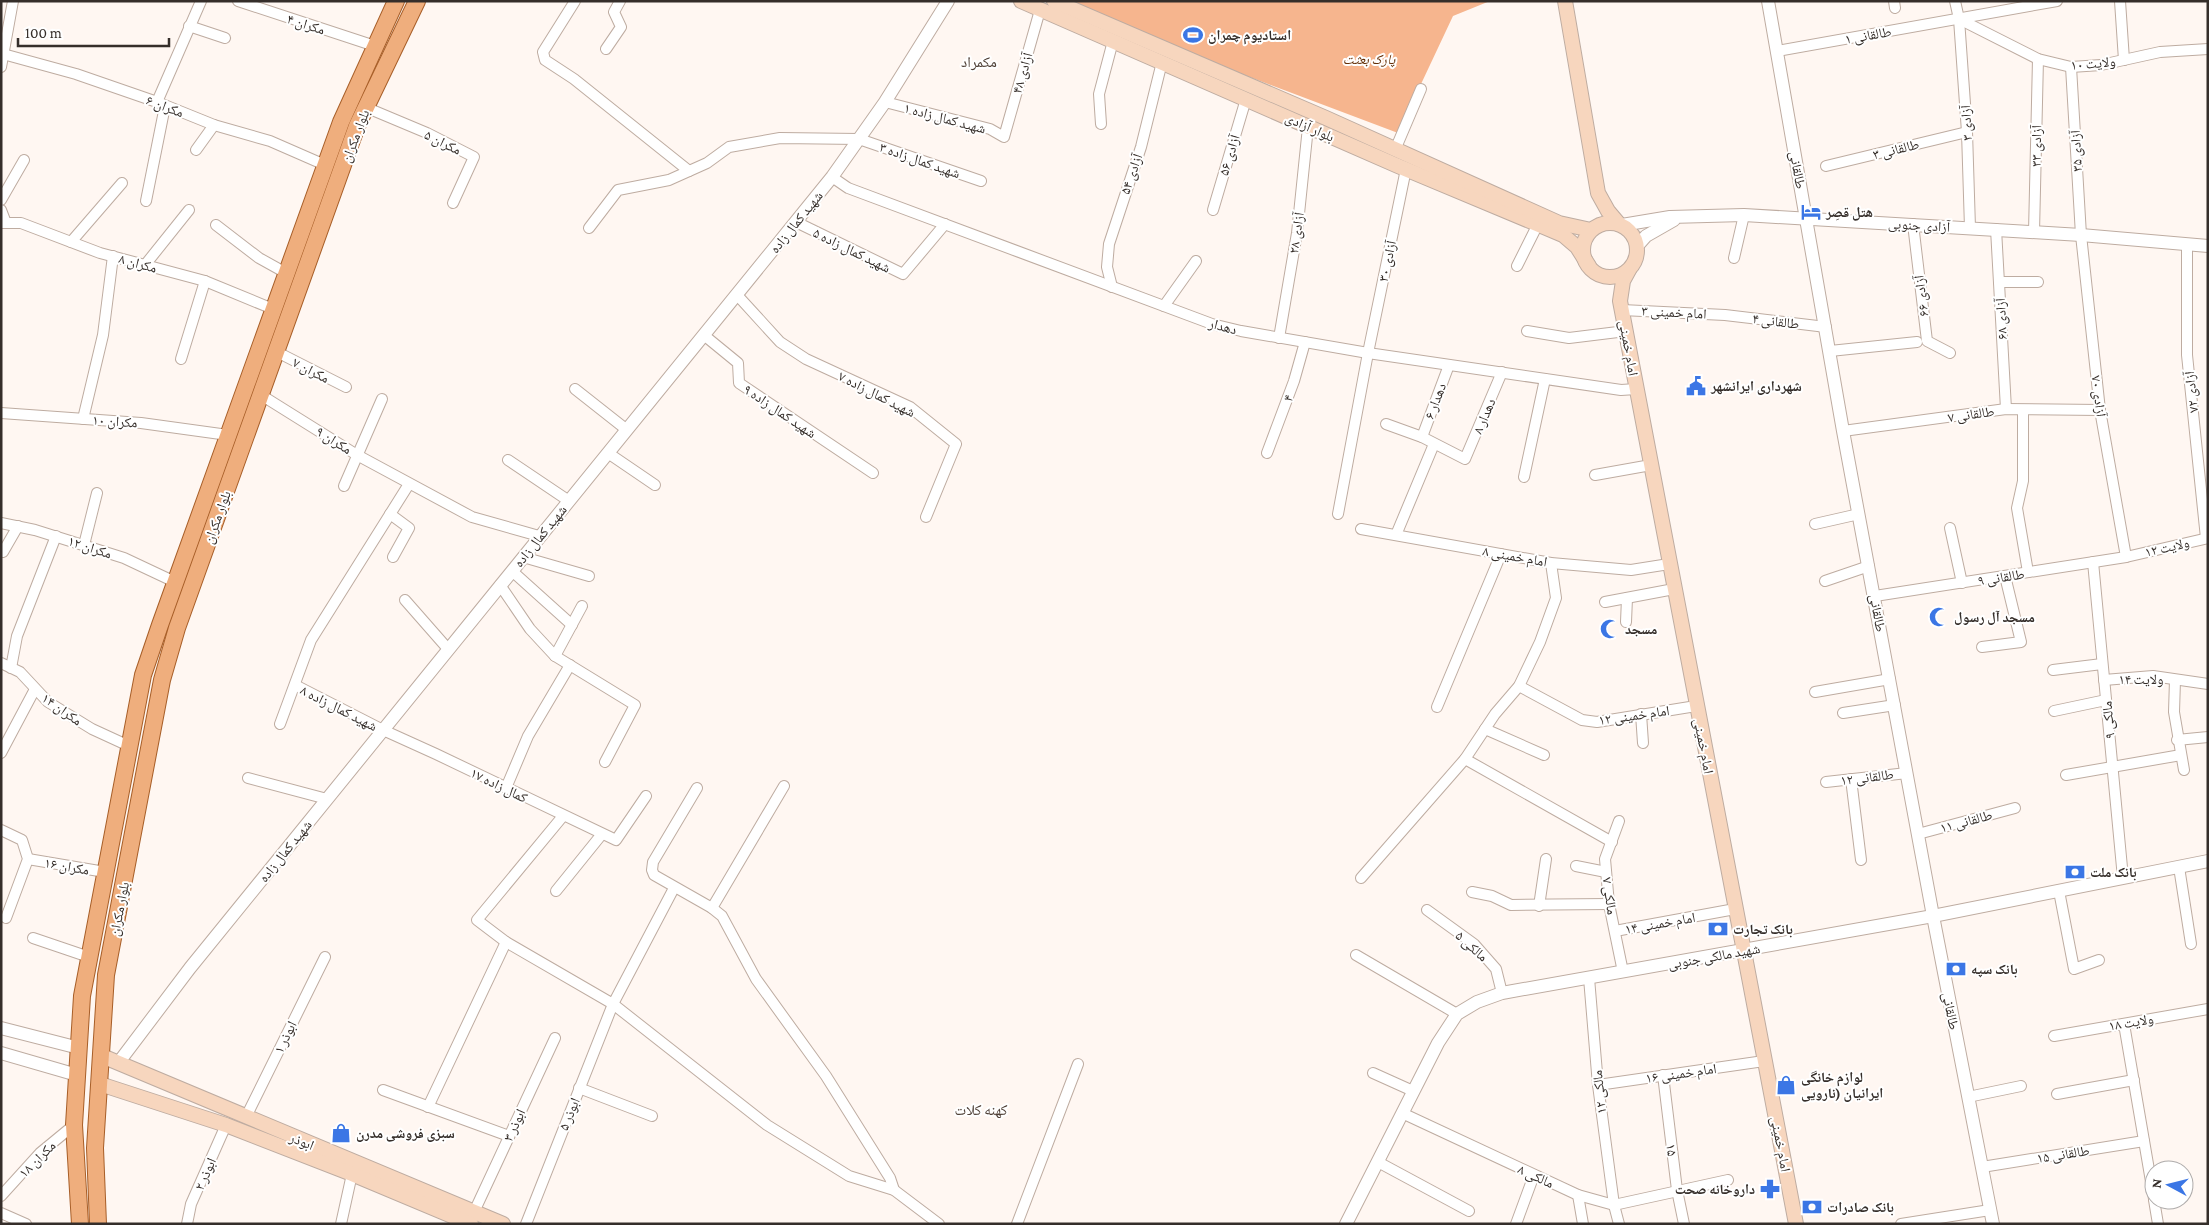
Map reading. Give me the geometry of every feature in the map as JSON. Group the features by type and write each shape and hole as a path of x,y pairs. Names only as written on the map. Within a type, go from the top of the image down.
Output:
{"main road":[{"name":"بلوار مکران","path":"80,1224 74,1125 82,996 143,675 341,122 396,1"},
{"name":"بلوار مکران","path":"100,1084 106,975 162,680 176,628 277,352 356,126 417,1"},
{"name":"بلوار آزادی","path":"1021,1 1308,127 1563,235 1577,247 1592,270 1621,306"},
{"name":"بلوار آزادی","path":"1054,1 1559,224 1594,227"},
{"path":"1565,1 1600,210 1594,227 1586,236 1583,252 1592,270 1612,277 1629,270 1635,263 1638,245 1635,236 1608,212 1598,193"},
{"path":"1594,227 1606,222 1621,224"},
{"name":"امام خمینی","path":"1629,270 1622,281 1621,306 1796,1224"},
{"path":"79,1048 102,1056"},
{"name":"ابوذر","path":"102,1056 246,1117 283,1140 352,1174 473,1218 503,1224"},
{"path":"77,1075 100,1084 95,1148 98,1224"},
{"name":"ابوذر","path":"100,1084 226,1125 283,1140 473,1218"}],"street":[{"path":"2,62 13,1"},
{"path":"146,201 161,104 189,26 201,1"},
{"name":"مکران ۴","path":"238,1 375,46"},
{"path":"575,1 543,52 545,60 574,79 689,171"},
{"path":"606,49 621,27 614,12 620,1"},
{"name":"شهید کمال زاده","path":"119,1062 179,983 500,584 738,296 832,177 885,102 948,1"},
{"name":"طالقانی","path":"1768,1 1843,431 1933,916 1993,1224"},
{"name":"آزادی ۳","path":"1955,1 1959,18 1967,132 1970,228"},
{"name":"طالقانی ۱","path":"1778,51 2030,4 2057,1"},
{"path":"2120,1 2124,60"},
{"name":"آزادی ۴۸","path":"1004,137 1040,10"},
{"name":"ولایت ۱۰","path":"1959,18 2038,59 2071,67 2124,60 2160,52 2208,48"},
{"path":"189,26 225,38"},
{"path":"1101,124 1099,94 1113,41"},
{"name":"آزادی ۳۳","path":"2034,232 2038,59"},
{"name":"مکران ۶","path":"2,62 76,74 214,125 270,141 325,165"},
{"name":"آزادی ۵۴","path":"1112,287 1108,267 1109,244 1141,147 1162,62"},
{"name":"آزادی ۳۵","path":"2071,67 2081,235"},
{"path":"1395,150 1421,89"},
{"name":"آزادی ۵۶","path":"1213,210 1246,99"},
{"name":"شهید کمال زاده ۱","path":"885,102 990,128 1004,137"},
{"name":"مکران ۵","path":"365,107 427,133 474,157 453,203"},
{"path":"196,150 214,125"},
{"name":"آزادی ۲۸","path":"1279,338 1297,233 1308,127"},
{"name":"طالقانی ۳","path":"1826,166 1967,132"},
{"name":"شهید کمال زاده ۳","path":"589,228 618,190 669,180 707,163 729,147 780,138 859,139 981,181"},
{"path":"1,200 24,160"},
{"name":"آزادی ۳۰","path":"1338,514 1368,353 1406,169"},
{"name":"دهدار","path":"832,177 848,188 1212,324 1279,338 1368,353 1621,390 1636,389"},
{"path":"71,242 122,183"},
{"path":"1,210 4,223"},
{"path":"145,265 190,210"},
{"path":"1734,258 1744,215"},
{"name":"آزادی جنوبی","path":"1638,245 1662,226 1681,217 1744,215 1996,229 2208,246"},
{"path":"1621,224 1681,217"},
{"name":"شهید کمال زاده ۵","path":"796,222 903,274 945,224"},
{"name":"مکران ۸","path":"4,223 21,223 113,256 205,281 273,308"},
{"path":"1517,266 1538,224"},
{"name":"آزادی ۶۶","path":"1913,224 1927,341 1950,353"},
{"path":"216,225 259,258 286,273"},
{"name":"آزادی ۶۸","path":"1996,229 2006,410"},
{"name":"آزادی ۷۰","path":"2081,235 2100,410 2126,557"},
{"name":"آزادی ۷۲","path":"2187,245 2187,355 2207,538"},
{"path":"83,419 103,335 113,256"},
{"path":"1164,306 1196,261"},
{"path":"181,359 205,281"},
{"path":"1999,282 2038,282"},
{"name":"شهید کمال زاده ۷","path":"738,296 780,342 806,359 910,407 956,444 926,517"},
{"name":"امام خمینی ۳","path":"1621,306 1725,315"},
{"name":"طالقانی ۴","path":"1725,315 1826,327"},
{"path":"1527,331 1569,338 1626,331"},
{"name":"شهید کمال زاده ۹","path":"704,336 738,363 739,383 873,473"},
{"name":"۴","path":"1267,453 1294,380 1305,342"},
{"path":"1830,351 1917,342"},
{"name":"مکران ۷","path":"277,352 346,387"},
{"name":"دهدار ۶","path":"1422,437 1449,365"},
{"name":"دهدار ۸","path":"1434,444 1465,459 1502,372"},
{"path":"1524,477 1545,379"},
{"path":"575,389 627,430"},
{"name":"مکران ۹","path":"261,395 358,455 409,484 472,516 539,536"},
{"path":"344,486 382,399"},
{"name":"طالقانی ۷","path":"1843,431 2006,410 2100,410"},
{"path":"2024,410 2023,481 2017,508 2028,572"},
{"name":"مکران ۱۰","path":"1,413 141,423 228,435"},
{"path":"1386,424 1422,437 1434,444 1396,535"},
{"path":"608,453 655,485"},
{"path":"508,460 569,501"},
{"path":"1595,475 1651,465"},
{"path":"280,724 311,640 409,484"},
{"path":"84,545 98,493"},
{"path":"390,514 409,528 393,557"},
{"path":"1814,524 1859,514"},
{"name":"مکران ۱۲","path":"1,523 56,536 124,558 175,582"},
{"path":"3,552 18,526"},
{"path":"1950,528 1962,583"},
{"name":"امام خمینی ۸","path":"1361,529 1551,562 1631,570 1669,564"},
{"path":"11,668 16,636 56,536"},
{"name":"ولایت ۱۲","path":"2126,557 2207,538"},
{"path":"1437,707 1501,554"},
{"path":"523,557 589,576"},
{"name":"طالقانی ۹","path":"1875,596 2126,557"},
{"path":"1361,878 1466,759 1485,729 1519,686 1540,642 1556,598 1551,562"},
{"name":"مالکی ۹","path":"2093,562 2123,878"},
{"path":"1825,581 1869,566"},
{"path":"512,571 572,625"},
{"path":"1982,647 2021,642 2005,576"},
{"path":"500,584 530,629 555,656 635,705 605,762"},
{"path":"1605,602 1674,589"},
{"path":"1626,622 1627,598"},
{"path":"405,600 448,649"},
{"path":"555,656 582,606"},
{"name":"مکران ۱۴","path":"1,663 20,672 48,702 92,729 129,746"},
{"path":"2053,670 2102,664"},
{"path":"506,788 528,736 570,665"},
{"name":"ولایت ۱۴","path":"2104,680 2153,676 2208,684"},
{"path":"1815,692 1890,679"},
{"path":"2175,680 2174,712 2184,770"},
{"name":"شهید کمال زاده ۸","path":"295,685 383,730"},
{"name":"امام خمینی ۱۲","path":"1519,686 1582,720 1598,722 1696,706"},
{"path":"1,753 35,689"},
{"path":"2054,711 2106,700"},
{"path":"1843,713 1895,705"},
{"path":"1640,714 1643,743"},
{"path":"1485,729 1544,755"},
{"name":"کمال زاده ۱۷","path":"383,730 616,840 646,796"},
{"path":"2178,740 2208,737"},
{"path":"2066,775 2112,769 2180,755"},
{"path":"1466,759 1612,842"},
{"name":"طالقانی ۱۲","path":"1826,782 1907,773"},
{"path":"248,778 327,799"},
{"path":"1851,779 1861,860"},
{"path":"712,908 784,786"},
{"path":"697,788 654,862 652,870 654,875 712,908 722,916 756,979 826,1076 890,1178 894,1190"},
{"name":"طالقانی ۱۱","path":"1918,834 2015,808"},
{"path":"563,816 477,920 506,942 613,1004 767,1125 850,1176 894,1190 939,1224"},
{"name":"مالکی ۷","path":"1620,821 1605,859 1609,904 1623,972"},
{"path":"1,830 22,840 28,859 6,918"},
{"path":"556,892 602,834"},
{"path":"1539,906 1546,858"},
{"name":"مکران ۱۶","path":"28,859 105,872"},
{"name":"شهید مالکی جنوبی","path":"1346,1224 1438,1042 1457,1014 1477,1002 1502,993 1743,952 2208,861"},
{"path":"1576,866 1606,872"},
{"path":"2179,867 2190,944"},
{"name":"ابوذر ۵","path":"526,1224 613,1004 674,888"},
{"path":"2058,891 2074,969 2099,960"},
{"path":"1472,892 1492,896 1511,906 1609,904"},
{"name":"امام خمینی ۱۴","path":"1615,931 1735,909"},
{"name":"مالکی ۵","path":"1427,910 1474,944 1496,969 1502,993"},
{"path":"33,938 89,957"},
{"path":"428,1107 506,942"},
{"path":"1356,955 1457,1014"},
{"name":"ابوذر ۱","path":"246,1117 325,957"},
{"name":"مالکی ۱۲","path":"1589,978 1598,1085 1614,1205 1619,1224"},
{"name":"ولایت ۱۸","path":"2054,1036 2208,1009"},
{"path":"2124,1024 2147,1160"},
{"path":"1,1028 79,1048"},
{"name":"ابوذر ۳","path":"473,1218 555,1038"},
{"path":"1,1053 77,1075"},
{"name":"امام خمینی ۱۶","path":"1598,1085 1764,1062"},
{"path":"1017,1224 1078,1064"},
{"path":"1373,1073 1413,1091"},
{"name":"۱۵","path":"1663,1075 1677,1190 1684,1224"},
{"path":"2057,1094 2134,1080"},
{"path":"1968,1097 2021,1086"},
{"path":"580,1088 652,1116"},
{"path":"383,1090 509,1136"},
{"name":"مالکی ۸","path":"1402,1113 1578,1195 1614,1205 1728,1180"},
{"name":"مکران ۱۸","path":"1,1196 40,1153 74,1125"},
{"name":"ابوذر ۲","path":"187,1224 191,1204 226,1125"},
{"name":"طالقانی ۱۵","path":"1982,1167 2144,1141"},
{"path":"1378,1162 1469,1211"},
{"path":"341,1224 352,1174"},
{"path":"1516,1224 1534,1174"},
{"path":"1578,1195 1583,1224"},
{"path":"1901,1224 1990,1210"},
{"path":"2156,1210 2158,1224"},
{"path":"1,1213 26,1224"}],"green space":[{"name":"پارک بعثت","path":"1068,1 1490,1 1453,16 1398,133 1226,68"}],"place":[{"name":"استادیوم چمران","path":"1193,35"},
{"name":"هتل قصِر","path":"1811,212"},
{"name":"شهرداری ایرانشهر","path":"1696,386"},
{"name":"مسجد آل رسول","path":"1939,617"},
{"name":"مسجد","path":"1610,629"},
{"name":"بانک ملت","path":"2075,872"},
{"name":"بانک تجارت","path":"1718,929"},
{"name":"بانک سپه","path":"1956,969"},
{"name":"لوازم خانگی ایرانیان (نارویی","path":"1786,1085"},
{"name":"سبزی فروشی مدرن","path":"341,1133"},
{"name":"داروخانه صحت","path":"1770,1189"},
{"name":"بانک صادرات","path":"1812,1207"}],"district":[{"name":"مکمراد","path":"979,62"},
{"name":"کهنه کلات","path":"981,1110"}]}
